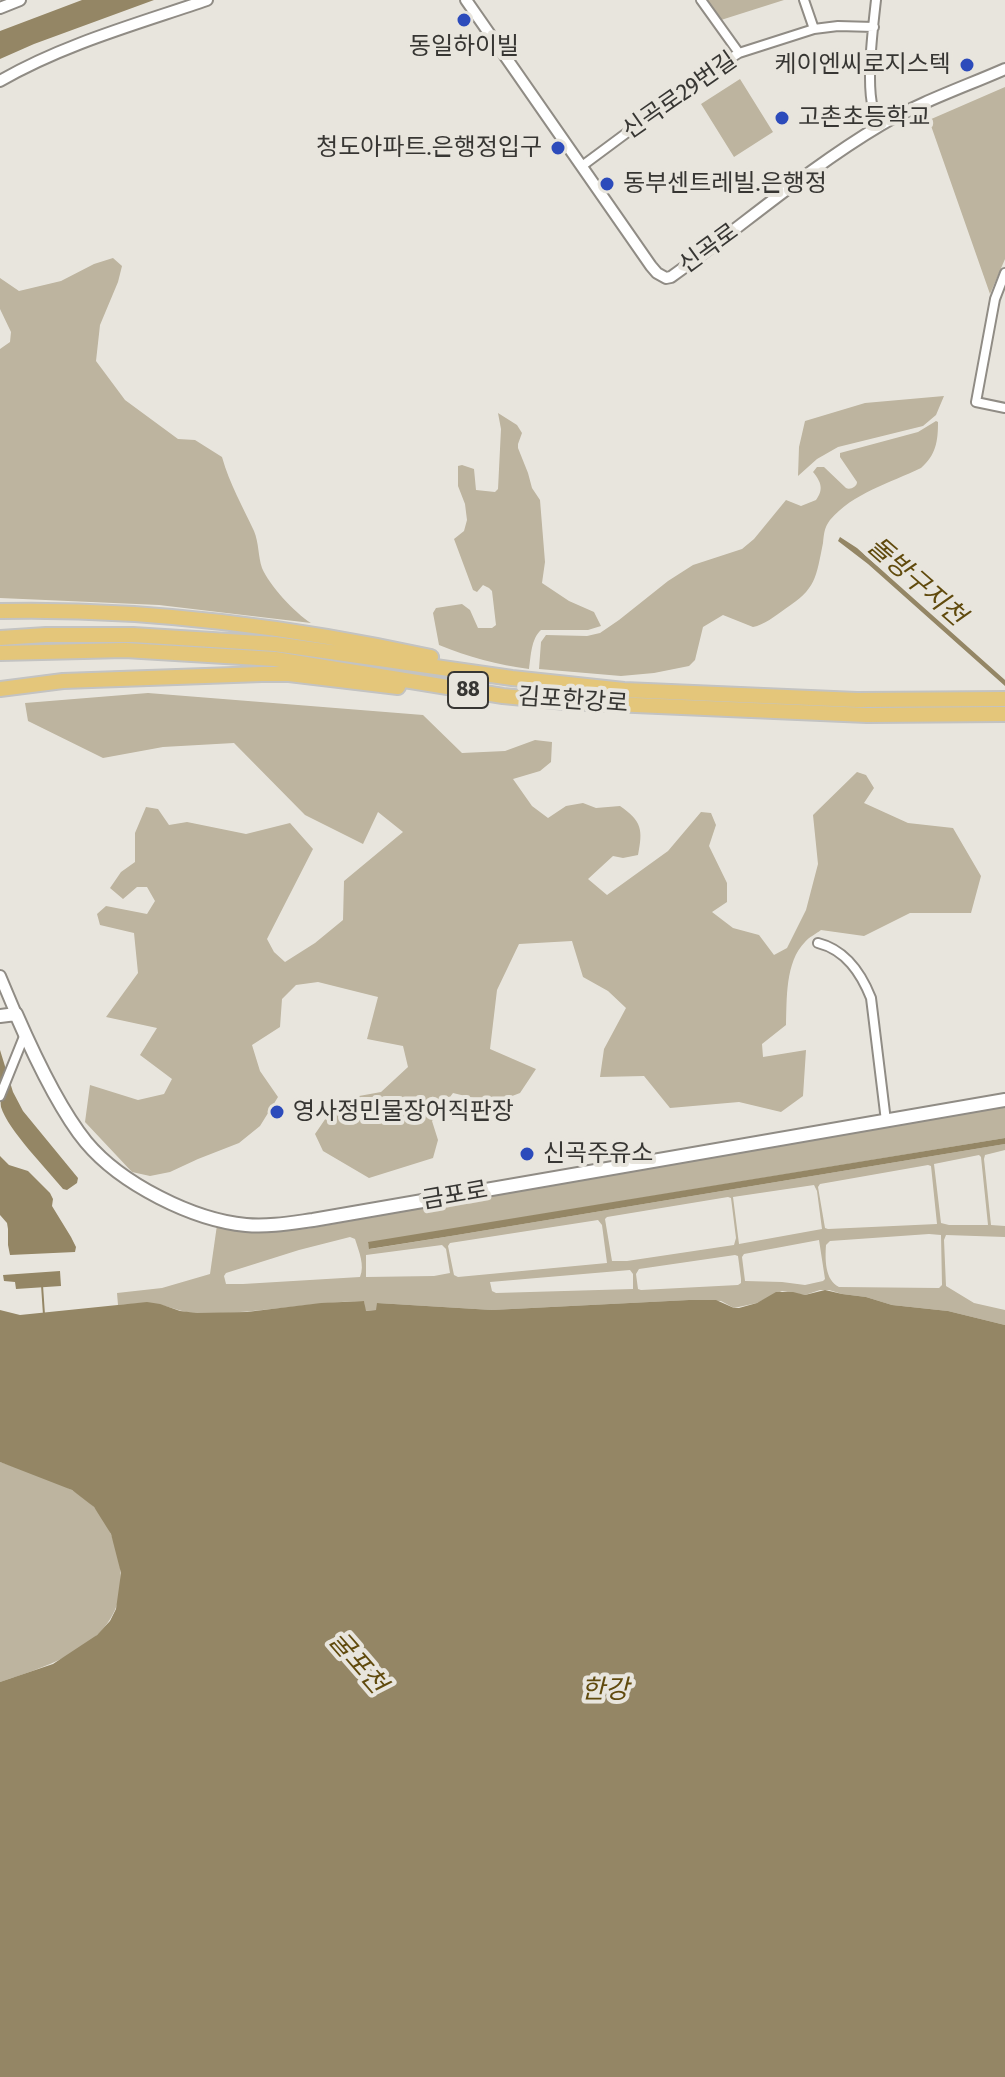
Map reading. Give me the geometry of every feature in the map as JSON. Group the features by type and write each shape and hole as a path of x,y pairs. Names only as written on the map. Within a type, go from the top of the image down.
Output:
{"highway":[{"path":"0,611 108,612 186,617 286,630 389,647 512,678"},
{"name":"김포한강로","path":"0,638 105,634 275,644 512,678 624,690 857,700 1005,699"},
{"name":"김포한강로","path":"0,653 83,650 177,652 312,664 537,700 591,704 852,715 1005,714"},
{"path":"0,689 63,681 262,674 289,674 396,687 446,686"}],"main road":[{"name":"금포로","path":"16,1014 73,1124 88,1145 110,1166 170,1202 205,1216 245,1225 313,1220 1005,1100"},
{"path":"0,1016 16,1014"}],"street":[{"path":"0,8 20,0"},
{"path":"0,81 65,50 207,0"},
{"name":"신곡로","path":"466,0 651,266 666,278 881,125 1005,69"},
{"path":"701,0 739,53"},
{"path":"804,0 814,29"},
{"path":"876,0 871,97 881,125"},
{"name":"신곡로29번길","path":"582,166 739,53 814,29 874,27"},
{"path":"1005,273 995,299 976,402 1005,408"},
{"path":"818,943 832,946 842,953 865,983 875,1017 886,1121"},
{"path":"0,976 16,1014"},
{"path":"0,1096 25,1034"}],"shaded area":[{"path":"707,0 784,0 721,20"},
{"path":"740,79 773,132 734,157 701,104"},
{"path":"1005,87 1005,259 990,294 929,120"},
{"path":"113,258 122,266 100,325 96,361 125,400 178,439 195,440 222,457 254,531 265,575 283,598 311,623 159,605 0,598 0,349 10,342 11,332 0,309 0,278 19,291 61,281"},
{"path":"944,396 936,415 923,426 838,447 817,459 798,476 799,447 805,421 865,403"},
{"path":"498,413 517,425 522,433 518,448 532,488 540,500 545,562 542,583 569,601 594,612 601,626 588,630 541,630 533,643 529,669 483,660 439,645 433,613 436,608 462,604 470,610 478,628 496,625 492,591 483,585 477,592 473,590 454,539 464,531 467,520 458,486 458,466 474,469 476,490 495,492 498,489 501,429"},
{"path":"936,421 937,441 926,463 861,496 830,520 825,528 821,555 809,589 769,620 753,627 723,615 703,627 695,660 689,666 621,676 539,669 541,642 546,635 587,636 600,633 693,565 742,549 786,500 801,506 816,500 821,489 813,472 817,467 824,467 846,488 853,488 857,482 840,453 918,432"},
{"path":"148,693 423,715 462,753 505,751 535,740 552,742 551,762 540,771 513,779 532,806 548,818 566,806 583,803 596,808 620,806 633,816 639,827 638,855 613,856 588,879 607,895 668,851 701,812 711,813 716,825 709,846 727,883 727,902 712,912 733,928 759,935 774,955 787,948 806,910 818,864 813,815 857,772 866,775 874,788 864,803 908,823 953,828 981,876 971,913 910,913 864,936 821,930 798,950 790,970 786,1025 762,1044 763,1057 806,1050 803,1096 781,1112 739,1102 670,1108 644,1076 600,1077 604,1049 626,1008 608,991 583,977 572,941 519,944 497,990 490,1049 536,1069 520,1093 494,1103 453,1093 432,1121 438,1140 433,1158 369,1178 323,1151 315,1134 328,1115 348,1098 381,1092 408,1067 403,1046 367,1039 378,997 318,982 296,985 282,999 280,1027 252,1045 260,1071 278,1097 260,1126 239,1143 170,1172 150,1176 132,1172 85,1122 90,1085 138,1100 164,1094 172,1079 140,1055 157,1028 106,1017 138,973 134,933 100,925 97,914 106,906 147,914 155,901 147,887 137,887 123,899 110,888 121,872 135,862 135,833 146,807 158,809 169,825 187,822 246,834 290,823 313,849 267,939 274,952 285,962 343,920 344,881 403,832 378,812 363,844 305,815 234,743 163,747 103,758 28,721 25,703"},
{"path":"1005,1105 1005,1138 368,1243 370,1249 1005,1144 1005,1150 985,1155 984,1159 991,1225 1005,1226 1005,1237 946,1235 944,1240 946,1286 974,1303 1005,1310 1005,1325 948,1311 892,1305 829,1290 805,1295 782,1291 757,1303 734,1308 721,1301 689,1300 492,1310 377,1303 377,1310 365,1311 364,1301 218,1313 192,1313 150,1303 118,1305 117,1293 162,1288 210,1274 217,1225 255,1231 306,1229","holes":["979,1155 988,1225 941,1223 934,1164","931,1166 937,1224 825,1228 820,1184","814,1185 822,1229 739,1244 733,1197","728,1197 731,1198 736,1238 734,1245 612,1261 605,1219","598,1220 602,1225 607,1263 458,1277 454,1275 450,1243","941,1235 942,1285 939,1288 839,1287 828,1275 826,1245 830,1241","350,1237 355,1239 362,1263 360,1277 226,1284 226,1273","819,1240 823,1281 805,1285 745,1281 744,1254","442,1245 446,1249 450,1273 366,1277 366,1255","738,1256 741,1279 738,1285 638,1289 636,1274 639,1269","630,1270 633,1274 633,1289 492,1291 490,1282"]},
{"path":"0,1462 61,1484 93,1506 113,1539 121,1588 115,1610 103,1629 87,1644 45,1666 0,1682"}],"water":[{"path":"82,0 154,0 0,59 0,31"},
{"path":"840,537 857,548 1005,680 1005,686 838,541"},
{"path":"0,1050 13,1092 23,1111 78,1178 77,1183 67,1190 29,1149 5,1116 1,1107"},
{"path":"1005,1138 1005,1144 369,1249 368,1242"},
{"path":"0,1156 9,1165 28,1171 50,1193 52,1206 76,1247 75,1252 10,1255 7,1223 0,1215"},
{"path":"60,1271 61,1286 16,1289 15,1282 4,1281 3,1275"},
{"name":"한강","path":"825,1290 892,1305 948,1311 1005,1325 1005,2077 0,2077 0,1682 53,1664 97,1635 116,1609 121,1573 111,1534 94,1507 72,1490 0,1462 0,1310 20,1315 147,1302 197,1313 247,1312 364,1301 366,1311 376,1310 377,1303 492,1310 689,1300 716,1300 739,1308 757,1303 776,1292 805,1295"}],"waterway":[{"name":"굴포천","path":"42,1285 44,1315"}],"place":[{"name":"동일하이빌","path":"464,20"},
{"name":"케이엔씨로지스텍","path":"967,65"},
{"name":"고촌초등학교","path":"782,118"},
{"name":"청도아파트.은행정입구","path":"558,148"},
{"name":"동부센트레빌.은행정","path":"607,184"},
{"name":"영사정민물장어직판장","path":"277,1112"},
{"name":"신곡주유소","path":"527,1154"}],"water label":[{"name":"돌방구지천","path":"916,582"}]}
